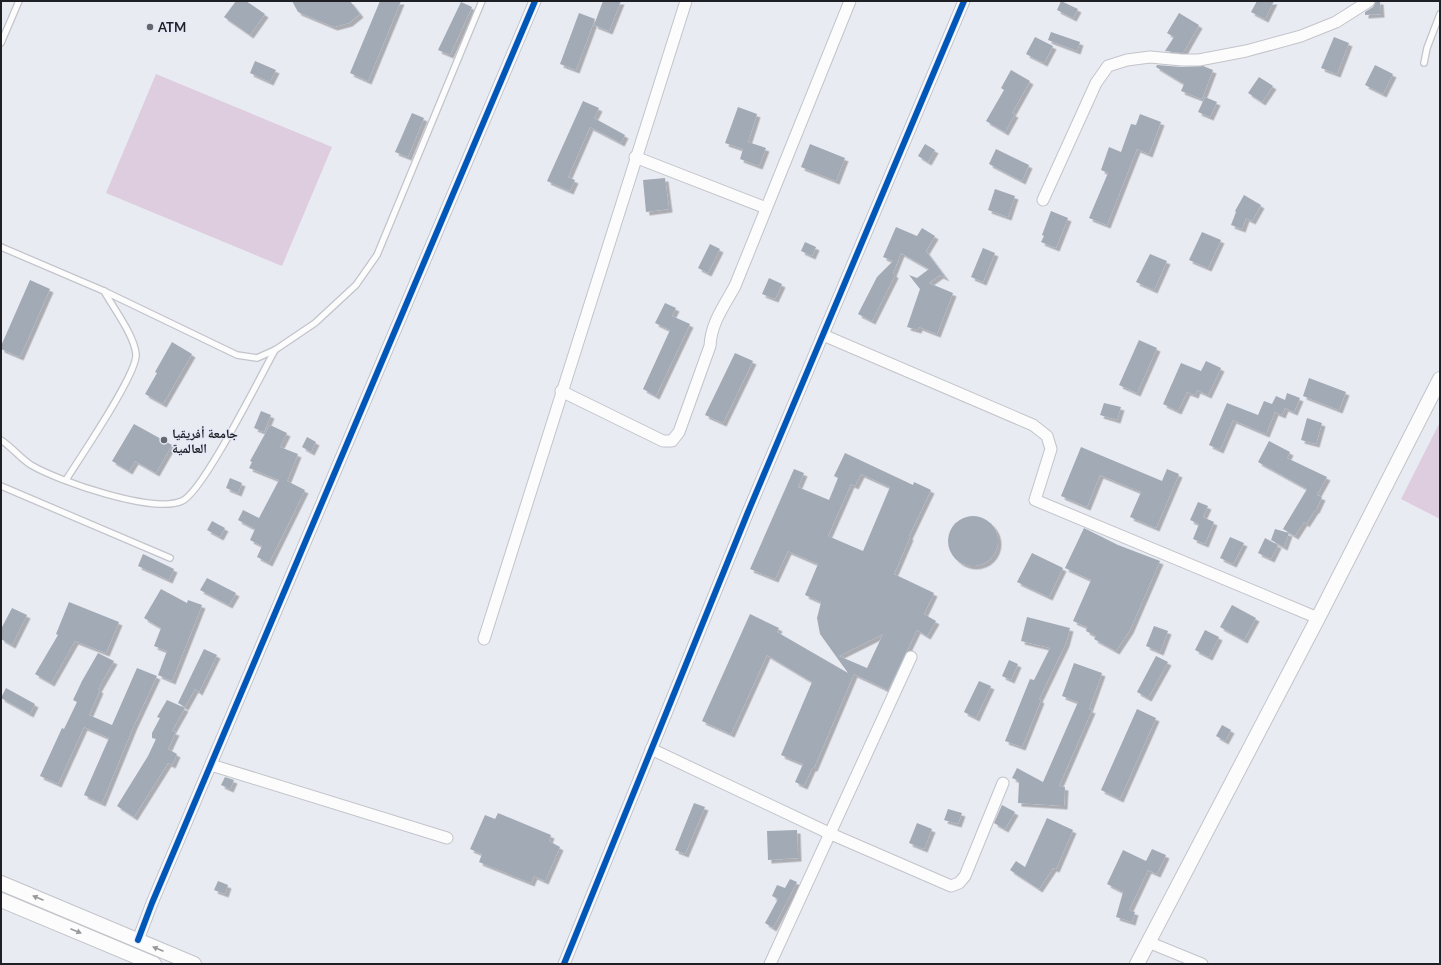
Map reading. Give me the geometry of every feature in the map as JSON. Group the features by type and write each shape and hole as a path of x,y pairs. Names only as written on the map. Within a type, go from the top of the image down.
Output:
{"street":[{"path":"138,940 152,903 535,1"},
{"path":"484,639 635,157 686,1"},
{"path":"562,391 663,441 672,441 679,432 710,346 710,334 734,286 850,1"},
{"path":"564,964 651,749 964,1"},
{"path":"1043,200 1096,83 1108,66 1127,60 1150,57 1199,60 1246,51 1301,36 1336,22 1369,1"},
{"path":"635,157 766,208"},
{"path":"823,335 1033,425 1047,436 1051,448 1035,500 1318,618"},
{"path":"1137,964 1318,618 1440,379"},
{"path":"770,964 911,657"},
{"path":"651,749 831,834 951,886 959,883 965,876 1003,783"},
{"path":"211,765 447,838"},
{"path":"1,883 194,964"},
{"path":"1,900 154,964"},
{"path":"1148,942 1202,964"}],"lane":[{"path":"1,43 19,1"},
{"path":"1,247 104,291 238,355 257,358 275,350 315,323 356,285 377,256 482,1"},
{"path":"1424,63 1427,48 1440,14"},
{"path":"66,480 131,376 136,355 131,338 104,291"},
{"path":"1,440 32,466 102,493 140,502 171,504 183,501 209,470 275,350"},
{"path":"1,486 170,558"}],"shaded area":[{"path":"156,74 332,147 282,266 106,193"},
{"path":"1440,422 1440,519 1401,499"}],"building":[{"path":"236,1 246,1 265,14 250,35 224,17"},
{"path":"292,1 350,1 360,14 349,23 334,27 298,12"},
{"path":"380,1 401,1 368,81 350,73"},
{"path":"603,1 621,1 609,31 594,25"},
{"path":"1061,1 1078,9 1073,18 1057,10"},
{"path":"1257,1 1274,1 1265,19 1251,12"},
{"path":"1376,1 1380,1 1381,14 1365,15 1365,12 1373,7"},
{"path":"461,2 472,7 450,55 438,50"},
{"path":"579,13 595,19 576,70 560,64"},
{"path":"1179,13 1199,25 1183,53 1165,51 1174,37 1167,33"},
{"path":"1051,32 1080,42 1077,51 1048,40"},
{"path":"1035,37 1053,46 1044,63 1026,54"},
{"path":"1334,37 1349,43 1337,74 1321,68"},
{"path":"255,61 276,70 270,82 250,73"},
{"path":"1157,65 1182,67 1203,66 1213,70 1202,99 1181,91 1184,84 1156,67"},
{"path":"1375,65 1393,74 1383,94 1365,85"},
{"path":"1011,70 1030,81 1012,113 1015,114 1005,132 986,121 1004,90 1001,88"},
{"path":"1259,77 1273,86 1262,102 1248,93"},
{"path":"1205,97 1217,102 1210,117 1198,112"},
{"path":"583,101 599,108 594,118 625,135 621,143 590,127 568,177 575,180 570,191 547,181"},
{"path":"738,107 757,114 748,142 766,148 759,166 740,159 743,149 725,143"},
{"path":"412,113 424,118 408,157 395,152"},
{"path":"1140,114 1161,122 1149,154 1137,149 1107,225 1089,218 1108,173 1101,170 1109,147 1121,152 1131,124 1136,125"},
{"path":"810,144 845,158 836,181 801,167"},
{"path":"925,144 935,150 928,162 918,156"},
{"path":"996,149 1029,165 1022,181 989,164"},
{"path":"665,178 669,209 646,212 643,180"},
{"path":"995,189 1015,196 1008,217 988,210"},
{"path":"1244,195 1261,205 1252,221 1246,218 1242,229 1231,225 1236,212 1235,211"},
{"path":"1051,211 1068,218 1056,248 1041,242"},
{"path":"896,227 917,236 922,228 935,236 926,251 946,278 940,275 929,283 953,293 937,334 919,327 918,330 907,327 920,289 909,275 917,278 929,269 901,253 893,273 895,275 872,321 858,314 877,277 893,261 883,257"},
{"path":"1202,232 1221,240 1208,268 1189,260"},
{"path":"805,242 816,247 812,256 801,251"},
{"path":"710,244 720,249 708,273 698,268"},
{"path":"983,248 995,253 983,282 971,277"},
{"path":"1150,254 1167,261 1154,290 1136,282"},
{"path":"769,278 782,284 775,299 762,294"},
{"path":"30,280 50,289 20,357 1,349 1,346"},
{"path":"665,303 676,308 672,316 690,324 656,396 643,389 670,330 655,323"},
{"path":"1139,340 1157,348 1137,393 1119,385"},
{"path":"172,342 192,354 163,404 145,394 157,373 155,372"},
{"path":"735,353 753,361 723,423 705,415"},
{"path":"1206,361 1221,368 1208,395 1197,390 1195,395 1187,392 1178,411 1163,404 1181,363 1201,371"},
{"path":"1309,378 1346,392 1339,410 1303,396"},
{"path":"1287,393 1300,398 1294,412 1285,408 1282,415 1275,412 1266,434 1233,420 1220,450 1209,445 1227,403 1258,415 1264,401 1272,404 1276,396 1285,400"},
{"path":"1104,403 1121,407 1117,420 1100,415"},
{"path":"261,411 271,415 264,432 254,428"},
{"path":"1307,418 1322,423 1316,444 1301,440"},
{"path":"134,424 172,445 156,473 135,461 129,471 112,461"},
{"path":"270,425 287,433 280,447 298,454 287,481 305,490 269,563 257,557 262,546 250,540 255,529 238,520 243,510 259,518 279,480 249,468 252,462 250,461"},
{"path":"307,437 316,442 311,452 302,447"},
{"path":"1269,441 1290,452 1287,458 1327,477 1317,495 1322,497 1316,510 1306,524 1304,522 1295,536 1283,529 1307,489 1258,462"},
{"path":"1081,447 1162,481 1167,469 1179,474 1156,528 1130,517 1141,492 1100,475 1087,507 1061,496"},
{"path":"845,453 913,485 914,482 931,490 909,536 910,537 894,574 934,593 924,614 936,621 927,636 917,630 888,690 854,674 814,768 812,768 804,786 795,782 803,764 781,755 812,682 767,655 731,734 702,721 750,614 779,628 777,632 848,673 820,634 817,618 821,602 805,595 818,564 788,551 775,579 750,569 794,469 804,473 798,487 829,500 838,478 834,476","holes":["861,474 890,487 863,551 828,536 851,484 855,486","883,634 867,668 839,656"]},
{"path":"230,478 242,483 238,493 226,488"},
{"path":"1198,502 1208,506 1203,517 1214,522 1205,544 1193,539 1199,524 1190,520"},
{"path":"973,516 983,518 991,523 996,531 998,541 996,551 991,559 983,564 973,566 963,564 955,559 950,551 948,541 950,531 955,523 963,518"},
{"path":"212,521 225,528 220,537 207,530"},
{"path":"1084,528 1118,545 1160,561 1130,630 1116,651 1094,639 1096,636 1086,631 1087,627 1073,621 1091,580 1065,568"},
{"path":"1275,529 1289,533 1284,547 1271,540"},
{"path":"1230,537 1244,543 1233,564 1220,558"},
{"path":"1265,538 1278,545 1271,559 1258,553"},
{"path":"1032,553 1063,568 1049,597 1017,582"},
{"path":"143,554 174,569 169,580 138,566"},
{"path":"207,578 236,593 229,605 200,590"},
{"path":"161,589 187,603 188,600 202,605 172,681 158,675 167,651 154,646 161,628 144,618"},
{"path":"69,602 119,622 106,653 75,641 51,683 35,674 58,635 56,634"},
{"path":"1232,605 1256,618 1244,640 1220,627"},
{"path":"12,608 27,615 12,645 1,639 1,629"},
{"path":"1027,617 1070,628 1066,643 1039,699 1041,700 1022,747 1005,741 1030,679 1034,680 1050,648 1021,641"},
{"path":"1154,626 1168,631 1160,652 1146,646"},
{"path":"1205,630 1219,637 1209,657 1195,650"},
{"path":"204,649 217,655 199,692 195,689 185,707 178,703"},
{"path":"98,653 114,661 98,689 100,690 89,715 112,725 137,668 157,676 134,725 102,803 84,795 109,738 84,727 58,784 40,776 62,728 64,729 77,702 73,700"},
{"path":"1156,656 1168,662 1148,698 1137,692"},
{"path":"1009,660 1018,664 1011,680 1002,676"},
{"path":"1074,663 1102,673 1089,709 1092,710 1059,786 1065,787 1064,806 1018,803 1019,781 1012,778 1017,768 1043,782 1078,702 1062,696"},
{"path":"979,681 991,686 976,718 964,712"},
{"path":"6,688 35,704 30,714 1,698"},
{"path":"167,700 185,708 172,731 176,732 168,749 177,754 172,765 168,763 134,817 117,806 148,756 156,739 152,738 152,733 160,718 157,717"},
{"path":"1137,709 1156,718 1120,799 1101,790"},
{"path":"1222,725 1231,730 1225,741 1216,736"},
{"path":"225,777 234,780 230,789 221,785"},
{"path":"694,803 705,807 685,854 675,850"},
{"path":"1002,805 1015,812 1005,829 994,823"},
{"path":"948,809 962,813 958,824 944,820"},
{"path":"498,813 551,835 549,841 560,847 545,881 534,876 531,883 479,862 482,854 470,849 485,815 495,819"},
{"path":"1047,818 1073,830 1056,869 1053,868 1039,889 1010,870 1016,861 1025,867"},
{"path":"917,823 932,829 924,849 909,843"},
{"path":"797,830 798,858 768,860 767,831"},
{"path":"1152,849 1166,855 1157,874 1148,870 1129,910 1135,912 1132,922 1116,917 1123,892 1107,884 1123,850 1146,861"},
{"path":"790,879 797,882 773,928 765,923 778,899 772,896 777,885 785,888"},
{"path":"218,881 228,885 225,894 214,890"}],"cycle path":[{"path":"138,940 152,903 535,1"},
{"path":"564,964 748,512 964,1"}],"place":[{"name":"ATM","path":"150,27"},
{"name":"جامعة أفريقيا العالمية","path":"164,440"}]}
